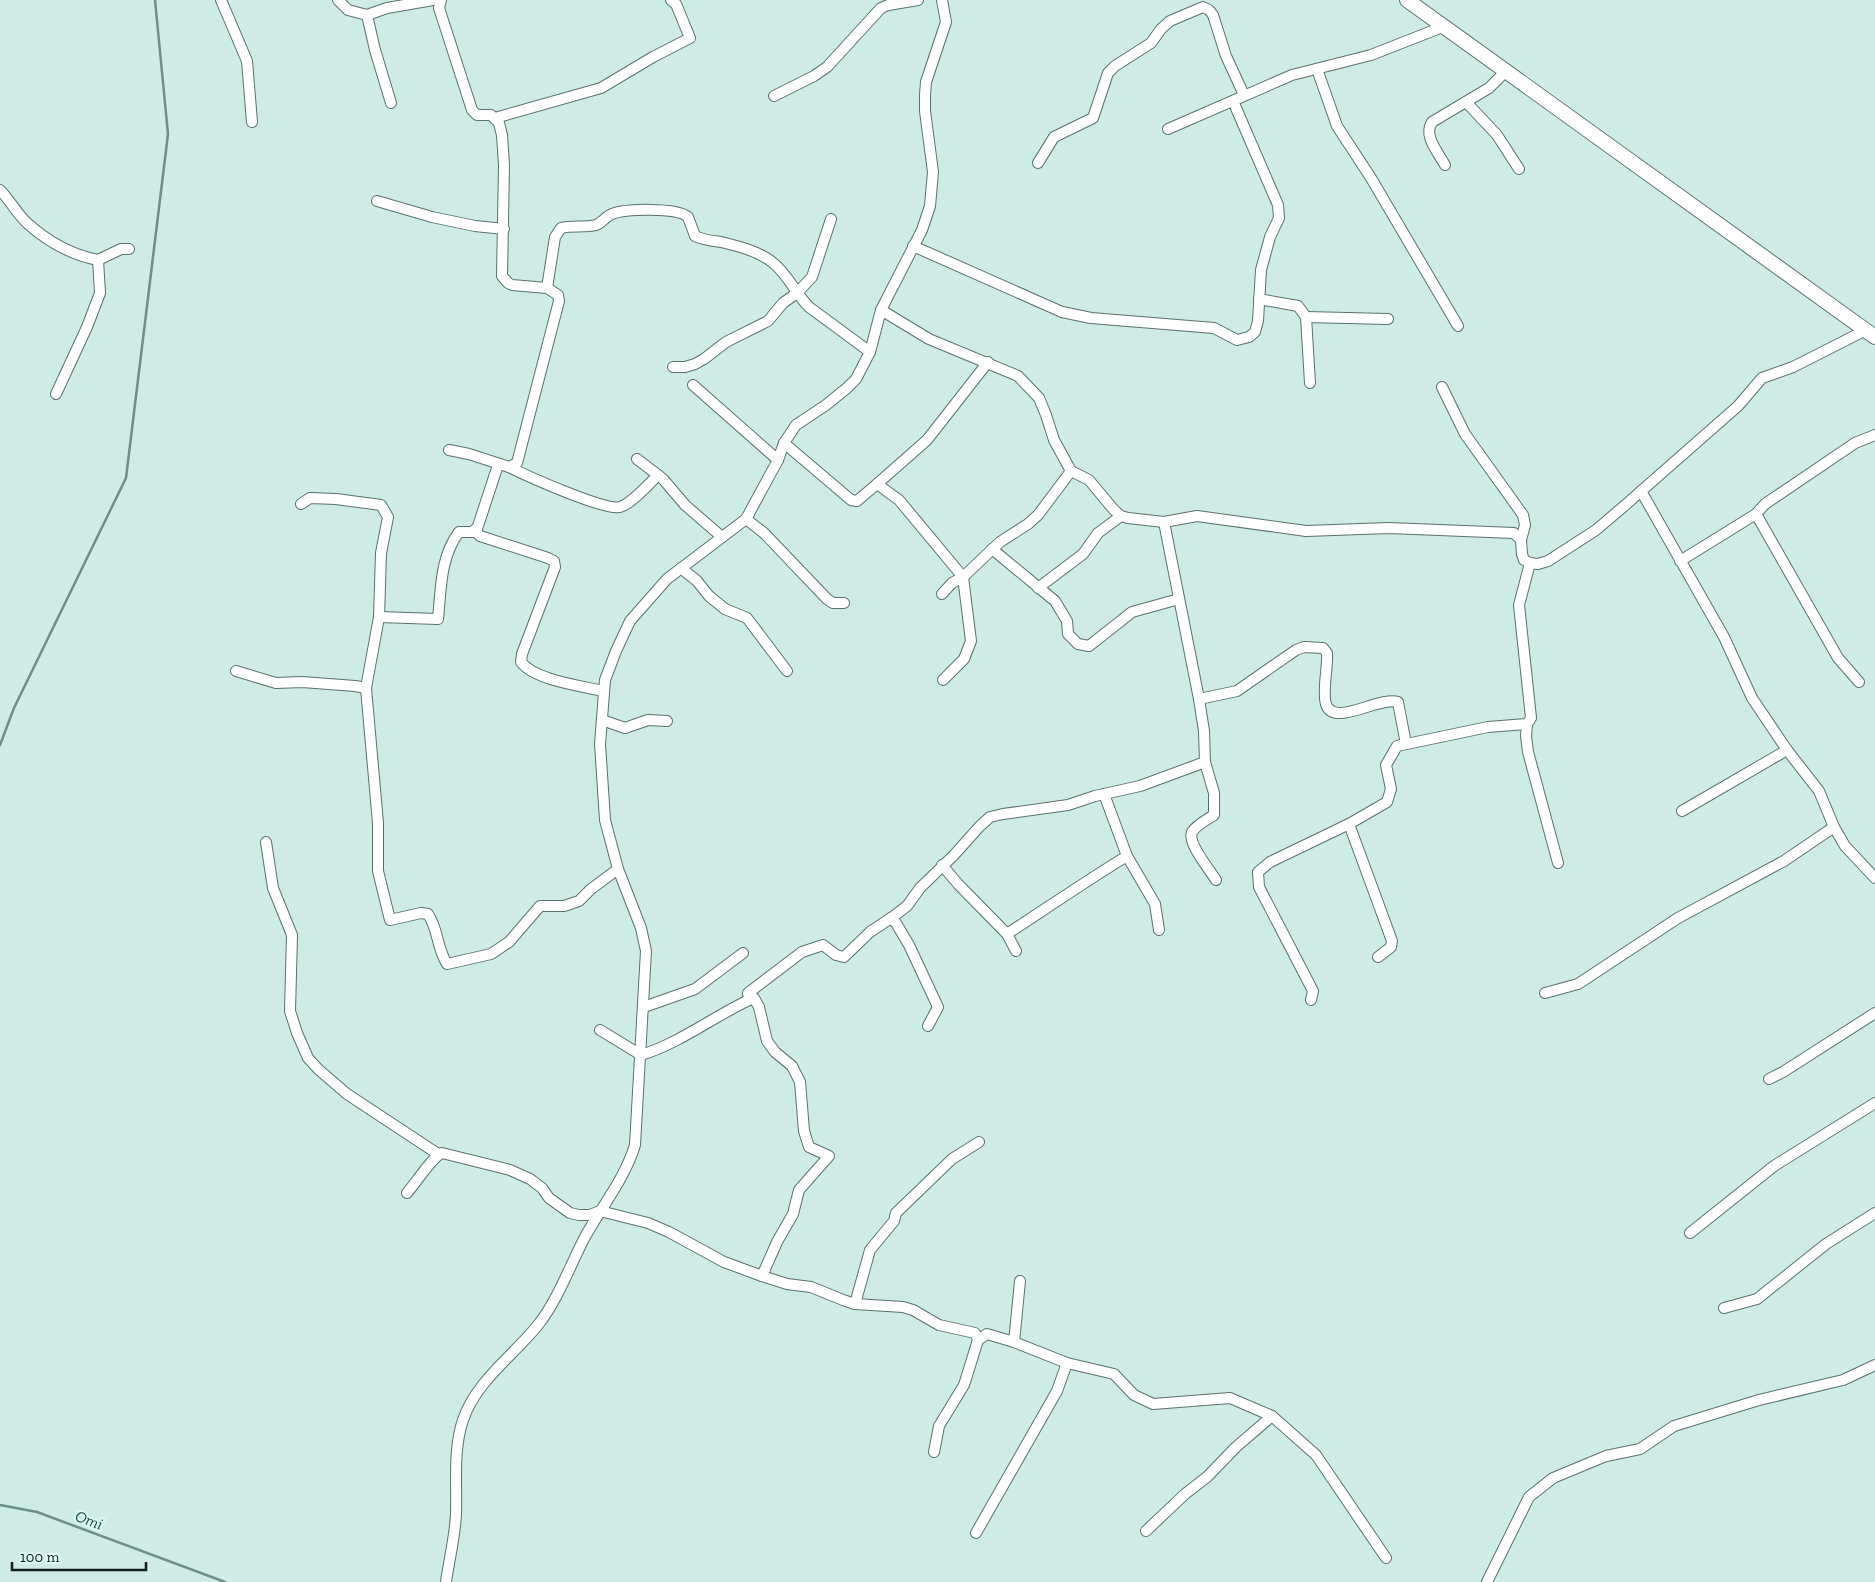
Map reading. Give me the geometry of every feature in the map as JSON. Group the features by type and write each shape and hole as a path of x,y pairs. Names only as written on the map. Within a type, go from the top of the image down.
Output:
{"main road":[{"path":"1407,0 1760,256 1871,333"}],"street":[{"path":"221,0 247,61 252,122"},
{"path":"338,0 348,10 367,15 388,8 434,0"},
{"path":"441,0 439,8 472,110 478,115 491,115 500,119 601,88 653,56 690,38 676,1"},
{"path":"774,96 814,76 827,67 881,8 918,0"},
{"path":"446,1582 456,1516 457,1454 463,1420 468,1407 486,1380 537,1326 551,1306 586,1236 630,1163 635,1145 646,951 641,928 618,869 605,820 600,744 605,680 630,621 667,579 746,519 778,460 784,443 796,425 826,405 856,379 870,352 881,310 922,230 933,188 925,95 926,82 946,22 942,0"},
{"path":"1038,163 1054,137 1093,118 1108,73 1115,66 1151,43 1161,28 1170,21 1203,7 1213,15 1226,56 1244,96"},
{"path":"367,15 374,50 391,103"},
{"path":"1168,130 1292,75 1371,55 1444,26"},
{"path":"1317,69 1337,126 1371,178 1458,326"},
{"path":"1445,165 1428,136 1428,128 1432,122 1489,88 1506,70"},
{"path":"913,246 1062,312 1092,318 1214,328 1237,340 1249,337 1255,332 1258,321 1261,270 1270,237 1279,218 1278,205 1232,100"},
{"path":"1466,102 1497,135 1518,169"},
{"path":"500,119 504,165 504,229 501,270 504,280 512,285 547,288 558,295 559,304 519,457 514,466 509,467"},
{"path":"0,190 10,199 27,223 67,251 98,260 121,248 129,249"},
{"path":"377,201 432,217 475,226 504,229"},
{"path":"547,288 555,237 561,228 595,225 611,214 619,212 662,210 686,215 693,234 699,238 764,256 780,269 809,307 870,352"},
{"path":"673,367 685,367 695,364 726,342 768,321 783,303 797,293 812,277 831,219"},
{"path":"56,394 87,327 100,293 98,260"},
{"path":"1259,299 1298,306 1306,318 1310,383"},
{"path":"881,310 929,339 1018,376 1039,398 1054,440 1071,471 1089,480 1121,516 1164,522 1197,516 1306,530 1389,528 1514,533 1521,540"},
{"path":"1306,318 1388,319"},
{"path":"1442,386 1465,434 1523,515 1525,525 1521,540 1524,560 1530,564 1538,564 1548,560 1596,530 1738,406 1762,378 1793,367 1871,333"},
{"path":"784,443 855,502 927,440 988,362"},
{"path":"692,385 778,460"},
{"path":"1680,561 1756,514 1765,504 1855,443 1875,435"},
{"path":"449,450 469,454 509,467 563,491 620,508 658,475"},
{"path":"637,459 658,475 685,505 722,537"},
{"path":"498,464 476,532 480,536 554,561 556,567 522,654 521,662 526,668 560,681 603,691"},
{"path":"942,594 952,583 963,577 992,548 1038,515 1071,471"},
{"path":"877,484 900,500 963,577 971,641 964,658 943,680"},
{"path":"1641,491 1724,637 1752,698 1787,750 1819,791 1834,827 1845,846 1875,878"},
{"path":"301,504 310,498 336,499 381,505 388,517 381,553 378,617 366,688 378,822 378,870 390,920 421,913 428,914 435,924 440,952 447,964 491,954 509,942 540,906 564,906 579,901 591,889 618,869"},
{"path":"1756,514 1838,658 1858,682"},
{"path":"1038,588 1083,554 1098,534 1121,516"},
{"path":"746,519 764,533 827,599 833,603 844,602"},
{"path":"1164,522 1199,699 1204,731 1205,762 1214,793 1214,815 1195,828 1191,838 1194,846 1216,880"},
{"path":"378,617 438,619 443,568 453,540 459,532 472,532 477,528"},
{"path":"992,548 1055,601 1067,620 1068,634 1078,644 1088,646 1132,612 1179,599"},
{"path":"1530,564 1518,606 1531,718 1527,724 1526,736 1528,752 1558,863"},
{"path":"681,568 725,610 747,618 788,671"},
{"path":"1199,699 1237,692 1296,650 1304,647 1323,648 1327,652 1325,700 1329,709 1336,713 1345,713 1387,700 1398,702 1406,744"},
{"path":"236,671 276,683 302,682 366,688"},
{"path":"602,720 625,728 648,720 667,721"},
{"path":"1311,1000 1312,991 1259,887 1258,872 1270,862 1349,824 1387,802 1391,789 1386,765 1397,746 1488,727 1527,724"},
{"path":"1682,811 1787,750"},
{"path":"749,1000 748,993 802,952 823,945 836,955 844,957 870,932 906,906 920,888 990,817 1068,805 1140,786 1205,762"},
{"path":"1104,794 1127,856 1155,904 1159,930"},
{"path":"1349,824 1392,940 1391,947 1378,957"},
{"path":"1545,993 1578,984 1678,918 1784,861 1834,827"},
{"path":"266,842 273,888 292,934 290,1011 297,1033 308,1058 318,1070 347,1094 438,1154 442,1153 510,1170 530,1179 542,1188 550,1198 570,1213 590,1215 600,1211 648,1223 669,1232 724,1262 762,1276 787,1284 811,1287 855,1304 902,1307 913,1310 939,1325 975,1333 978,1340"},
{"path":"1006,934 1073,889 1127,856"},
{"path":"942,865 1006,934 1016,951"},
{"path":"891,918 909,945 938,1007 928,1026"},
{"path":"644,1007 695,990 743,953"},
{"path":"600,1030 641,1055 692,1032 754,998 759,1007 767,1041 774,1052 792,1066 800,1082 804,1131 809,1147 829,1156 800,1190 793,1214 777,1242 762,1276"},
{"path":"1769,1079 1875,1013"},
{"path":"1690,1233 1774,1166 1875,1103"},
{"path":"855,1304 870,1250 894,1222 896,1213 952,1159 978,1142"},
{"path":"407,1193 438,1154"},
{"path":"1724,1308 1758,1299 1826,1244 1875,1213"},
{"path":"1014,1342 1020,1281"},
{"path":"934,1452 939,1426 964,1385 978,1340 987,1334 1067,1362 1114,1374 1134,1394 1152,1404 1230,1398 1272,1416 1316,1455 1386,1558"},
{"path":"976,1533 1057,1391 1067,1362"},
{"path":"1486,1582 1529,1497 1553,1478 1606,1456 1640,1449 1674,1426 1759,1400 1843,1380 1875,1365"},
{"path":"1146,1531 1272,1416"}],"waterway":[{"path":"0,745 14,708 126,478 168,134 155,0"},
{"name":"Omi","path":"0,1505 37,1512 225,1582"}]}
